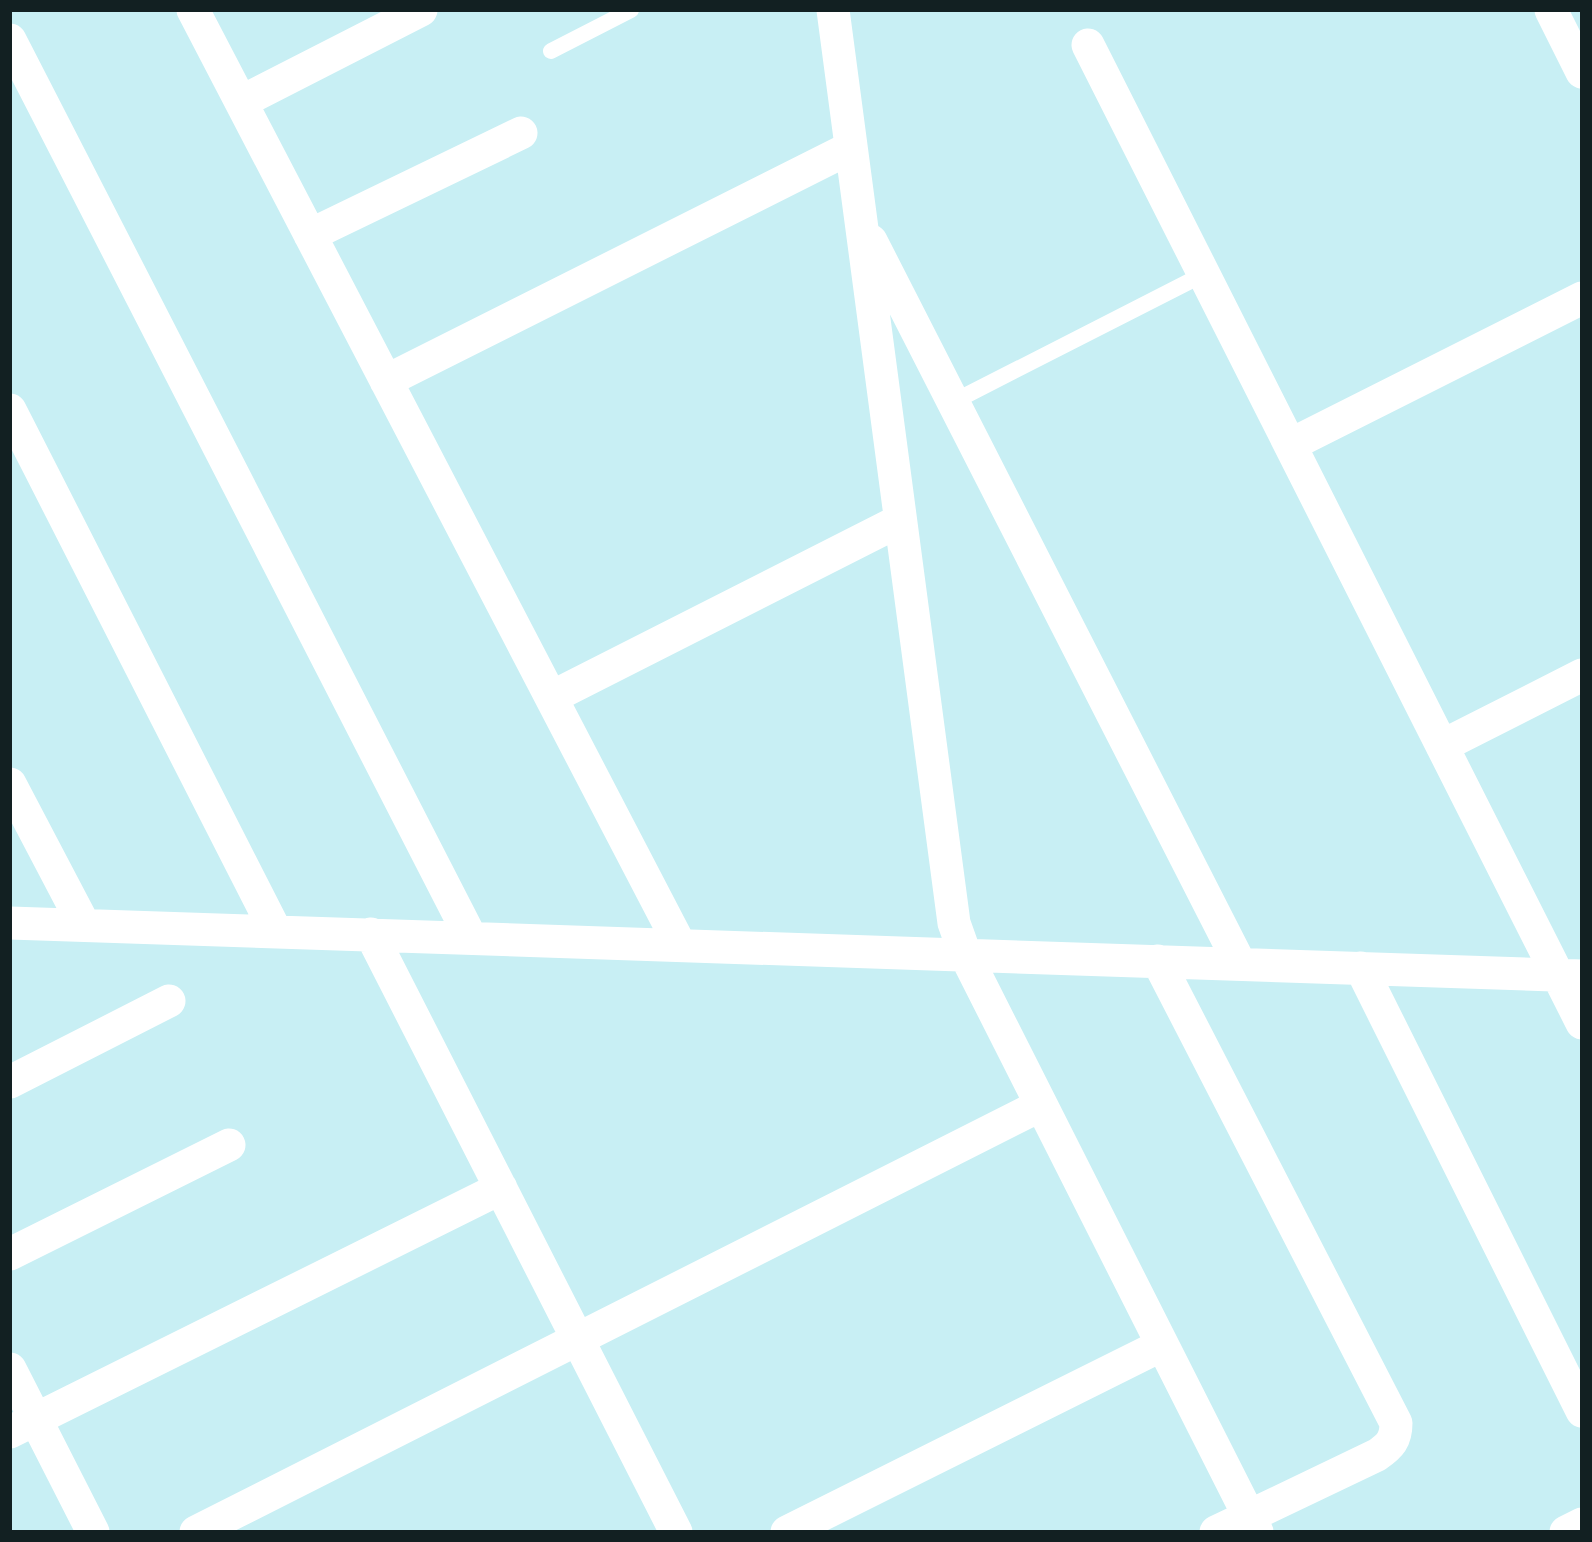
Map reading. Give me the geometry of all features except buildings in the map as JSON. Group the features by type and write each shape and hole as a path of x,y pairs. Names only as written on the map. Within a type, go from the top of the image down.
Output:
{"street":[{"path":"194,10 680,945"},
{"path":"241,102 421,10"},
{"path":"833,10 949,904 965,954 1253,1524"},
{"path":"1551,10 1581,72"},
{"path":"10,40 471,938"},
{"path":"1088,45 1442,746 1569,976 1581,1023"},
{"path":"310,235 521,133"},
{"path":"387,381 850,148"},
{"path":"859,218 1240,964"},
{"path":"1290,445 1581,298"},
{"path":"10,410 276,932"},
{"path":"552,697 899,521"},
{"path":"1442,746 1581,675"},
{"path":"10,784 84,925"},
{"path":"10,923 1569,976"},
{"path":"371,934 676,1532"},
{"path":"1158,961 1396,1423 1396,1435 1390,1446 1377,1455 1253,1524 1216,1532"},
{"path":"1361,968 1581,1411"},
{"path":"10,1082 169,1001"},
{"path":"196,1532 1041,1105"},
{"path":"10,1254 229,1145"},
{"path":"23,1426 501,1188"},
{"path":"787,1532 1162,1345"},
{"path":"10,1369 23,1426 93,1532"},
{"path":"1566,1532 1581,1524"}],"lane":[{"path":"551,51 631,10"},
{"path":"953,402 1204,274"}]}
